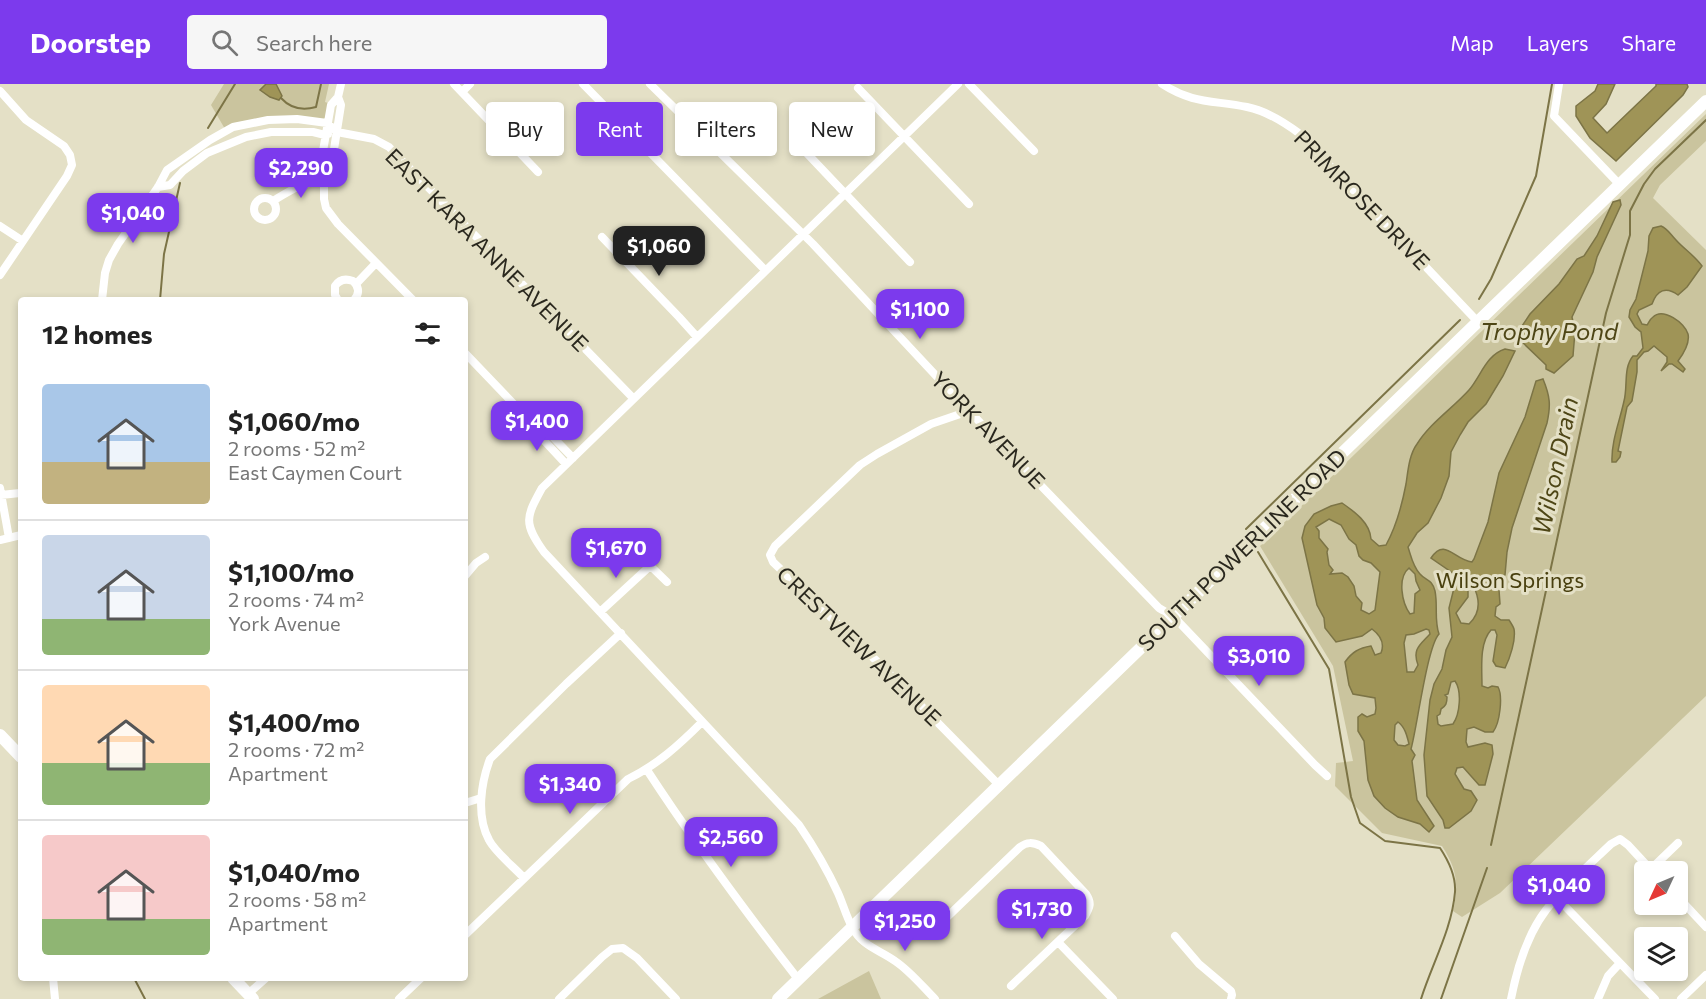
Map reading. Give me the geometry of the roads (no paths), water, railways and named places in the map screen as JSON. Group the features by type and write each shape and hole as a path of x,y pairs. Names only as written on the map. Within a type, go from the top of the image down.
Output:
{"street":[{"path":"341,84 338,97 331,105 325,135 322,168 326,208 338,224 410,297"},
{"path":"454,84 538,172"},
{"path":"462,92 470,84"},
{"path":"583,84 765,270"},
{"name":"YORK AVENUE","path":"650,84 803,234 1159,608 1174,617 1327,776"},
{"path":"935,999 908,971 893,959 875,951 852,927 839,894 819,855 799,825 544,552 532,536 529,522 530,510 542,488 958,84"},
{"path":"969,84 1034,151"},
{"name":"PRIMROSE DRIVE","path":"1162,84 1176,93 1197,101 1248,107 1280,118 1300,134 1478,322"},
{"path":"1559,84 1554,116 1620,185"},
{"path":"858,88 969,204"},
{"path":"0,91 27,120 64,146 70,155 72,165 67,176 0,275"},
{"path":"324,181 332,168 341,105 338,97"},
{"name":"SOUTH POWERLINE ROAD","path":"778,999 1706,101"},
{"path":"102,297 105,273 113,252 158,187 167,170 232,127 268,120 297,120 327,123 337,132"},
{"path":"158,187 170,184 207,153 246,137 271,132 313,132 325,135 337,132"},
{"name":"EAST KARA ANNE AVENUE","path":"337,132 374,139 389,147 633,398"},
{"path":"810,156 910,261"},
{"path":"273,201 297,186 324,181"},
{"path":"0,226 23,241"},
{"path":"602,237 697,337"},
{"path":"356,284 376,263"},
{"path":"337,297 334,291 337,283 340,280 349,279 356,284 358,291 355,297"},
{"path":"468,356 531,422 546,431 569,461"},
{"name":"CRESTVIEW AVENUE","path":"969,411 931,424 877,453 860,465 775,546 770,555 773,562 885,669 1000,786"},
{"path":"4,539 1,491 18,493"},
{"path":"634,550 667,582"},
{"path":"468,572 485,557"},
{"path":"600,612 650,566"},
{"path":"524,878 490,842 482,824 481,798 484,774 490,759 621,633"},
{"path":"468,932 628,779 647,770 684,741 702,722"},
{"path":"0,735 18,755"},
{"path":"647,770 688,832 798,979"},
{"path":"468,802 481,798"},
{"path":"1511,999 1515,977 1528,939 1546,910 1557,898 1611,844 1620,839 1644,861"},
{"path":"945,919 1026,843 1041,846 1086,894 1090,900 1090,907 1085,916 1011,986"},
{"path":"1661,861 1678,843"},
{"path":"1557,898 1655,999"},
{"path":"1688,908 1706,927"},
{"path":"1175,936 1199,964 1231,991 1231,999"},
{"path":"1058,942 1113,999"},
{"path":"559,999 612,949 623,948 637,958 676,999"},
{"path":"1598,999 1608,976 1620,963"},
{"path":"1681,999 1706,975"},
{"path":"53,981 55,999"},
{"path":"236,981 251,997 264,981"},
{"path":"399,999 418,981"}],"water":[{"path":"266,84 276,84 282,96 279,100 260,90"},
{"path":"1598,84 1615,84 1606,104 1593,118 1607,133 1656,84 1687,84 1688,87 1683,95 1616,161 1590,138 1576,116 1576,106 1595,91"},
{"name":"Trophy Pond","path":"1620,200 1621,205 1572,317 1575,331 1573,356 1554,373 1546,369 1546,365 1521,341 1520,329 1530,314 1559,284 1577,259 1584,256 1597,236 1613,202"},
{"path":"1661,226 1702,266 1687,287 1678,295 1666,290 1662,291 1656,295 1652,304 1639,310 1637,314 1642,324 1647,325 1657,314 1662,314 1668,315 1683,325 1688,334 1688,341 1678,361 1685,369 1683,372 1669,364 1661,371 1667,362 1667,357 1654,346 1637,360 1632,401 1627,407 1618,451 1621,452 1620,457 1616,462 1612,462 1614,439 1625,395 1628,366 1633,356 1637,356 1643,348 1641,332 1629,317 1630,310 1636,299 1648,251 1649,236 1653,228"},
{"path":"1505,349 1515,351 1486,404 1468,422 1460,435 1451,452 1449,476 1441,498 1428,523 1417,533 1408,547 1416,568 1434,587 1439,634 1430,654 1411,749 1415,755 1412,761 1417,800 1434,826 1429,832 1420,824 1398,817 1374,796 1368,780 1364,741 1358,731 1358,717 1362,714 1367,717 1375,714 1375,698 1353,694 1345,662 1359,649 1371,646 1375,655 1381,653 1382,643 1372,629 1362,636 1336,642 1325,628 1324,618 1317,605 1302,538 1305,526 1314,514 1342,503 1365,523 1371,539 1379,546 1386,545 1401,508 1414,448 1428,429 1469,390 1488,361","holes":["1329,519 1341,525 1349,539 1356,545 1359,556 1380,572 1375,610 1369,614 1361,610 1362,603 1356,596 1354,586 1348,577 1342,573 1330,574 1333,570 1329,565 1328,549 1319,538 1319,531 1316,527","1409,568 1415,574 1420,590 1415,594 1414,613 1410,614 1402,591 1405,572","1426,629 1430,634 1420,644 1417,651 1418,665 1414,672 1407,672 1404,643 1406,635","1398,722 1402,726 1409,744 1398,745 1394,740 1395,725"]},
{"path":"1543,379 1547,391 1549,406 1547,423 1512,528 1505,575 1493,578 1499,590 1500,604 1496,607 1495,616 1501,620 1509,620 1514,629 1513,644 1505,668 1496,666 1493,661 1497,635 1495,630 1491,630 1487,635 1482,656 1482,686 1498,687 1500,691 1499,716 1493,732 1485,732 1474,727 1467,729 1468,747 1485,743 1492,745 1493,754 1485,785 1479,785 1463,767 1457,768 1455,774 1464,789 1471,791 1477,800 1471,811 1449,828 1445,828 1443,820 1427,796 1424,755 1430,700 1452,637 1449,608 1457,576 1431,558 1441,549 1472,562 1474,559 1488,522 1499,473 1525,417 1536,381","holes":["1473,585 1478,601 1476,615 1469,624 1461,623 1456,613 1468,597 1468,587","1455,681 1459,696 1457,714 1453,724 1441,726 1438,724 1437,716 1446,704 1445,695 1448,694 1451,682"]}],"waterway":[{"path":"208,128 235,84"},
{"path":"281,98 297,108 316,107 321,84"},
{"path":"1479,299 1491,279 1536,176 1552,84"},
{"name":"Wilson Drain","path":"1491,845 1606,313 1630,235 1630,211 1655,169 1706,120"},
{"path":"160,297 164,254 180,183"},
{"path":"1246,529 1460,320"},
{"path":"1258,552 1329,669 1351,797 1360,823 1385,841 1440,848 1451,869 1455,886 1453,906 1446,933 1421,999"},
{"name":"Wilson Drain","path":"1441,999 1487,868"},
{"path":"136,981 145,999"}],"park label":[{"name":"Wilson Springs","path":"1510,580"}]}
